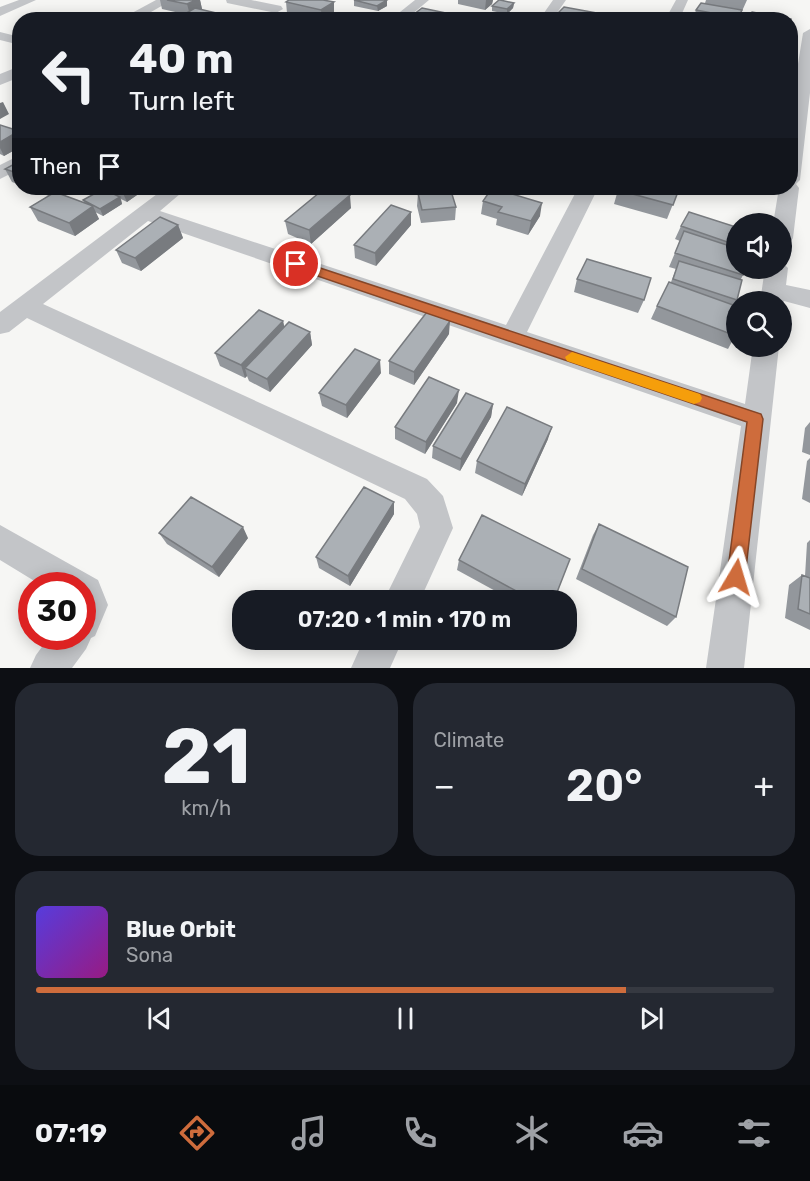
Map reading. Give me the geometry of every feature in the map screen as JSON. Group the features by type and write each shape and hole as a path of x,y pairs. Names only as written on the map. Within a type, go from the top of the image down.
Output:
{"street":[{"path":"0,12 30,0"},
{"path":"142,12 166,0"},
{"path":"232,0 276,9"},
{"path":"271,12 291,0"},
{"path":"407,12 423,0"},
{"path":"798,88 810,33"},
{"path":"0,325 168,195"},
{"path":"512,337 584,195"},
{"path":"788,213 792,195"},
{"path":"144,213 755,419"},
{"path":"774,287 810,299"},
{"path":"24,306 416,489 432,507 437,528 407,590"},
{"path":"725,668 763,357"},
{"path":"0,541 51,572"},
{"path":"49,668 62,650"},
{"path":"370,668 379,650"}],"building":[{"path":"167,0 196,0 187,4"},
{"path":"289,0 334,2 321,10 286,2"},
{"path":"354,0 387,0 377,6"},
{"path":"499,0 514,3 507,9 492,6"},
{"path":"701,3 742,10 741,12 706,12 696,10"},
{"path":"564,7 592,12 559,12"},
{"path":"195,8 212,12 188,12"},
{"path":"422,8 441,12 417,12"},
{"path":"0,125 12,129 12,135 0,142"},
{"path":"50,195 63,195 93,206 69,223 30,207"},
{"path":"92,195 120,197 100,209 83,200"},
{"path":"317,195 350,195 309,230 285,221"},
{"path":"418,195 452,195 456,207 422,210"},
{"path":"487,195 515,195 542,203 531,221 498,212 502,207 483,201"},
{"path":"636,195 677,195 673,205"},
{"path":"391,205 411,212 375,253 354,245"},
{"path":"689,212 726,224 726,242 681,226"},
{"path":"160,217 178,225 135,258 116,250"},
{"path":"684,231 726,245 726,270 675,253"},
{"path":"587,259 651,278 644,300 577,279"},
{"path":"679,261 726,275 726,279 742,280 739,291 726,291 726,296 673,279"},
{"path":"669,282 726,302 726,332 657,306"},
{"path":"259,310 283,321 241,365 215,353"},
{"path":"427,312 450,321 414,372 389,361"},
{"path":"289,322 310,332 267,379 245,368"},
{"path":"355,349 380,360 346,405 319,393"},
{"path":"429,377 459,390 426,442 395,427"},
{"path":"466,393 493,404 461,459 433,446"},
{"path":"507,407 552,427 525,484 477,461"},
{"path":"364,487 394,502 348,576 316,557"},
{"path":"191,497 243,527 212,567 159,533"},
{"path":"482,515 570,559 558,590 514,590 459,560"},
{"path":"599,524 688,567 676,617 582,569"},
{"path":"802,575 810,578 810,614 798,609"}],"slow traffic":[{"path":"572,357 694,398"}],"route":[{"path":"296,264 755,419 736,577"}]}
